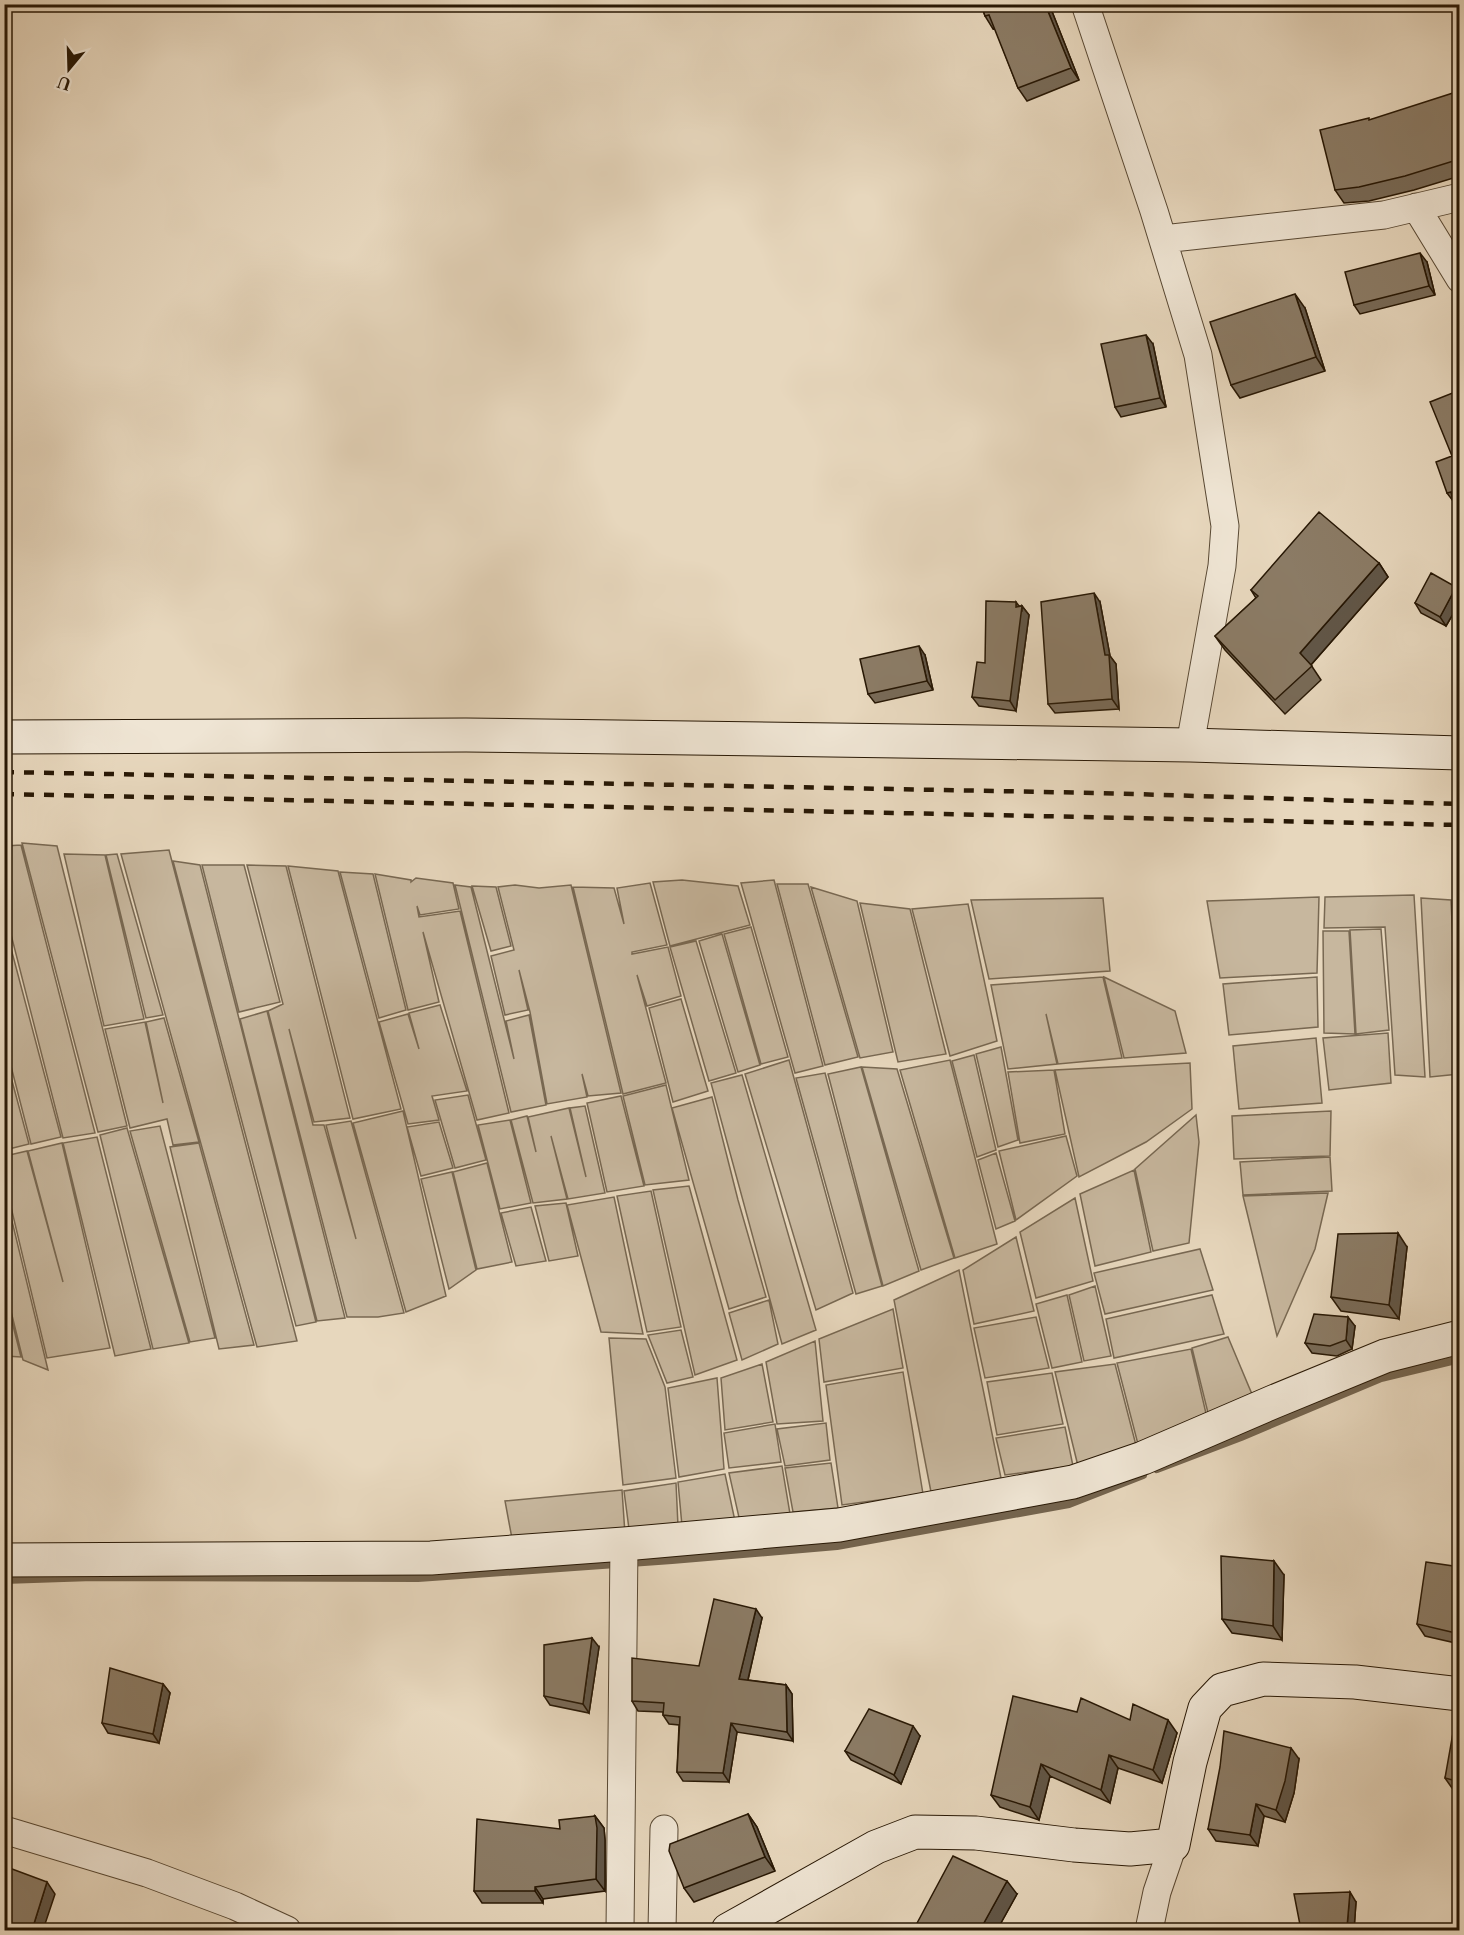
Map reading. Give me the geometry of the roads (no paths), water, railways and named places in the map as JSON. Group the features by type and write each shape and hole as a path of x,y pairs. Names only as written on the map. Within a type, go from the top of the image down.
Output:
{"street":[{"path":"1085,4 1163,239 1198,355 1225,526 1222,566 1190,745"},
{"path":"1163,239 1384,215 1460,196"},
{"path":"1416,207 1460,279"},
{"path":"4,737 466,735 1190,745 1460,753"},
{"path":"4,1560 624,1556 839,1525 1073,1482 1143,1458 1385,1356 1460,1337"},
{"path":"620,1930 624,1556"},
{"path":"1149,1930 1157,1892 1173,1845 1190,1762 1205,1708 1222,1690 1263,1679 1355,1682 1460,1694"},
{"path":"662,1930 664,1829"},
{"path":"4,1830 147,1873 235,1906 287,1930"},
{"path":"728,1930 876,1847 915,1832 976,1833 1074,1845 1130,1848 1173,1845"}],"waterway":[{"path":"1157,1469 1241,1437 1381,1378 1460,1359"},
{"path":"4,1580 93,1577 418,1578 837,1546 1069,1504 1143,1475"}],"railway":[{"path":"4,772 1099,793 1460,804"},
{"path":"4,794 1460,825"}]}
